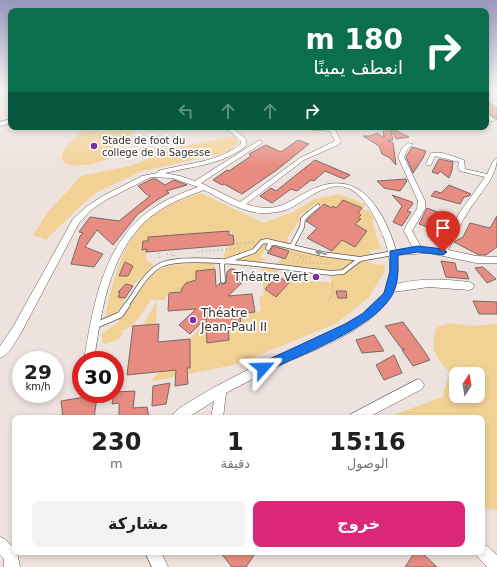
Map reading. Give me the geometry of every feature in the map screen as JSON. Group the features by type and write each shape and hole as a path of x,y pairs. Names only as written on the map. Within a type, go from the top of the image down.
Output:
{"street":[{"path":"489,117 492,120"},
{"path":"0,353 14,335 77,220 113,192 153,175 224,158 244,145 244,140 232,130"},
{"path":"242,204 302,159 336,144 338,141 332,130"},
{"path":"90,351 94,326 105,283 124,244 137,226 159,208 200,185 260,142"},
{"path":"410,144 404,149 401,157 421,196 422,206 408,231 418,249"},
{"path":"429,164 433,154 438,153 460,160 462,162 462,170 489,176"},
{"path":"443,252 464,212 489,176 497,160"},
{"path":"153,175 176,176 242,204 262,210 279,210 324,186 346,186 364,196 376,215 393,253 394,271 388,295 366,317 221,390 182,415"},
{"path":"393,253 418,249 443,252 479,260 497,260"},
{"path":"390,290 404,285 428,282 469,286"},
{"path":"361,415 418,385"},
{"path":"217,415 221,390"},
{"path":"0,544 11,556 12,567"},
{"path":"485,554 497,566"},
{"path":"154,555 160,567"}],"lane":[{"path":"292,246 302,227 303,219 318,206"},
{"path":"224,262 254,251 263,241 334,256 360,259 393,253"},
{"path":"268,248 271,242"},
{"path":"94,326 120,315 146,276 159,266 174,261 193,260 224,262 331,273 343,272 360,259"},
{"path":"223,281 222,264 224,262"}],"path":[{"path":"198,252 233,249 238,248 236,244 257,242"},
{"path":"168,250 167,254 174,254 174,261"},
{"path":"299,256 307,262"},
{"path":"292,262 330,264"},
{"path":"328,302 332,298 334,292 331,273"}],"shaded area":[{"name":"Stade de foot du college de la Sagesse","path":"84,130 135,130 110,157 105,160 85,165 70,165 64,163 62,159 63,152"},
{"path":"235,136 239,143 228,152 142,171 97,192 77,209 46,240 33,235 48,212 81,176 131,166 170,149"},
{"path":"201,193 263,223 291,213 315,199 336,194 353,199 366,205 362,209 369,211 374,218 372,222 381,249 370,250 373,258 361,260 376,265 384,264 385,271 368,298 337,323 238,364 150,382 160,371 190,368 190,339 206,321 207,343 229,340 229,331 223,331 239,324 242,318 241,313 245,307 246,313 261,311 259,297 264,296 261,266 271,267 281,259 284,260 289,251 272,245 267,241 266,249 260,257 267,259 254,265 224,262 224,253 230,244 234,244 232,232 148,237 148,241 143,241 142,249 147,249 146,259 154,266 134,284 116,314 104,322 116,273 129,243 138,229 149,218 163,208 177,201","holes":["343,200 362,208 358,213 361,215 358,218 360,219 355,225 355,247 342,240 327,255 290,246 287,239 300,219 299,216 316,203 322,206 324,204 334,209","279,268 331,274 332,283 304,280 304,277 277,276"]},
{"path":"214,262 215,269 196,271 196,277 202,276 185,284 182,289 182,294 169,293 164,300 151,300 133,326 123,330 119,339 104,344 102,342 102,334 118,322 138,289 147,278 161,269 172,265"},
{"path":"156,302 156,324 143,325"},
{"path":"448,323 472,326 497,324 497,510 485,508 485,415 393,415 442,397 449,377 449,403 485,403 485,367 449,367 449,373 438,358 434,349 436,328"}],"building":[{"path":"490,114 497,114 497,120"},
{"path":"383,130 391,130 393,140 388,141 393,143 396,165 390,158 382,154 379,146 363,136 370,136 377,133 384,138"},
{"path":"392,130 409,137 396,139"},
{"path":"298,140 309,144 278,169 242,194 213,180 251,156 249,154 266,145 281,152"},
{"path":"412,147 426,151 413,173 406,157"},
{"path":"439,159 453,162 449,178 440,171 438,174 432,172"},
{"path":"315,160 350,175 344,179 325,171 314,181 311,180 297,191 291,189 272,203 260,196 271,188 276,191"},
{"path":"152,179 156,179 165,185 174,180 187,185 166,191 169,193 138,214 113,245 97,230 85,247 103,254 94,267 71,264 80,236 83,233 79,232 90,217 119,221 150,196 138,186"},
{"path":"406,179 407,181 400,191 384,188 377,181"},
{"path":"449,185 471,194 464,197 460,204 431,196 435,191 441,193"},
{"path":"392,195 412,202 413,204 407,211 411,212 402,226 393,222 402,206"},
{"path":"343,200 362,208 358,213 361,215 358,218 361,219 355,224 367,231 355,247 342,240 332,251 307,238 317,228 306,221 324,204 332,208 333,206 336,208"},
{"path":"427,208 448,216 441,232 419,224"},
{"path":"497,216 497,247 486,255 479,255 454,242 463,237 470,223 490,228"},
{"path":"229,231 229,235 233,235 234,244 146,252 147,249 142,250 143,241 148,241 148,237"},
{"path":"273,246 289,251 285,259 267,253"},
{"path":"441,261 455,263 457,271 466,272 469,279 446,277"},
{"path":"125,262 133,266 128,276 119,276"},
{"path":"483,267 496,279 487,283 475,268"},
{"path":"215,269 216,287 220,283 226,283 227,272 230,269 234,269 239,274 241,272 248,277 228,296 252,294 255,312 242,313 240,323 235,327 228,328 229,340 207,343 206,318 190,334 179,325 196,309 168,311 169,293 181,292 186,283 196,280 196,271"},
{"path":"277,276 289,283 276,297 265,289"},
{"path":"126,284 133,286 125,298 118,297 120,292 118,292"},
{"path":"336,291 346,291 347,298 338,298"},
{"path":"473,301 497,302 497,314 479,314"},
{"path":"403,322 430,360 413,366 402,350 405,349 402,349 385,326"},
{"path":"159,324 158,342 190,339 190,368 187,368 188,384 175,386 176,370 127,375 133,326"},
{"path":"374,335 384,351 362,353 356,340"},
{"path":"394,355 402,373 384,380 376,365"},
{"path":"170,383 166,404 152,406 153,386"},
{"path":"135,391 133,408 147,407 148,415 119,415 119,403 124,403 124,392"},
{"path":"72,399 72,403 96,403 94,415 63,415 61,403 64,403 64,400"},
{"path":"222,555 254,555 246,567 232,567"},
{"path":"413,555 424,555 437,567 405,567"}],"place":[{"name":"Stade de foot du college de la Sagesse","path":"94,146"},
{"name":"Théatre Vert","path":"316,277"},
{"name":"Théatre Jean-Paul II","path":"193,320"}],"route":[{"path":"263,368 366,317 388,295 394,271 393,253 418,249 443,252"}]}
